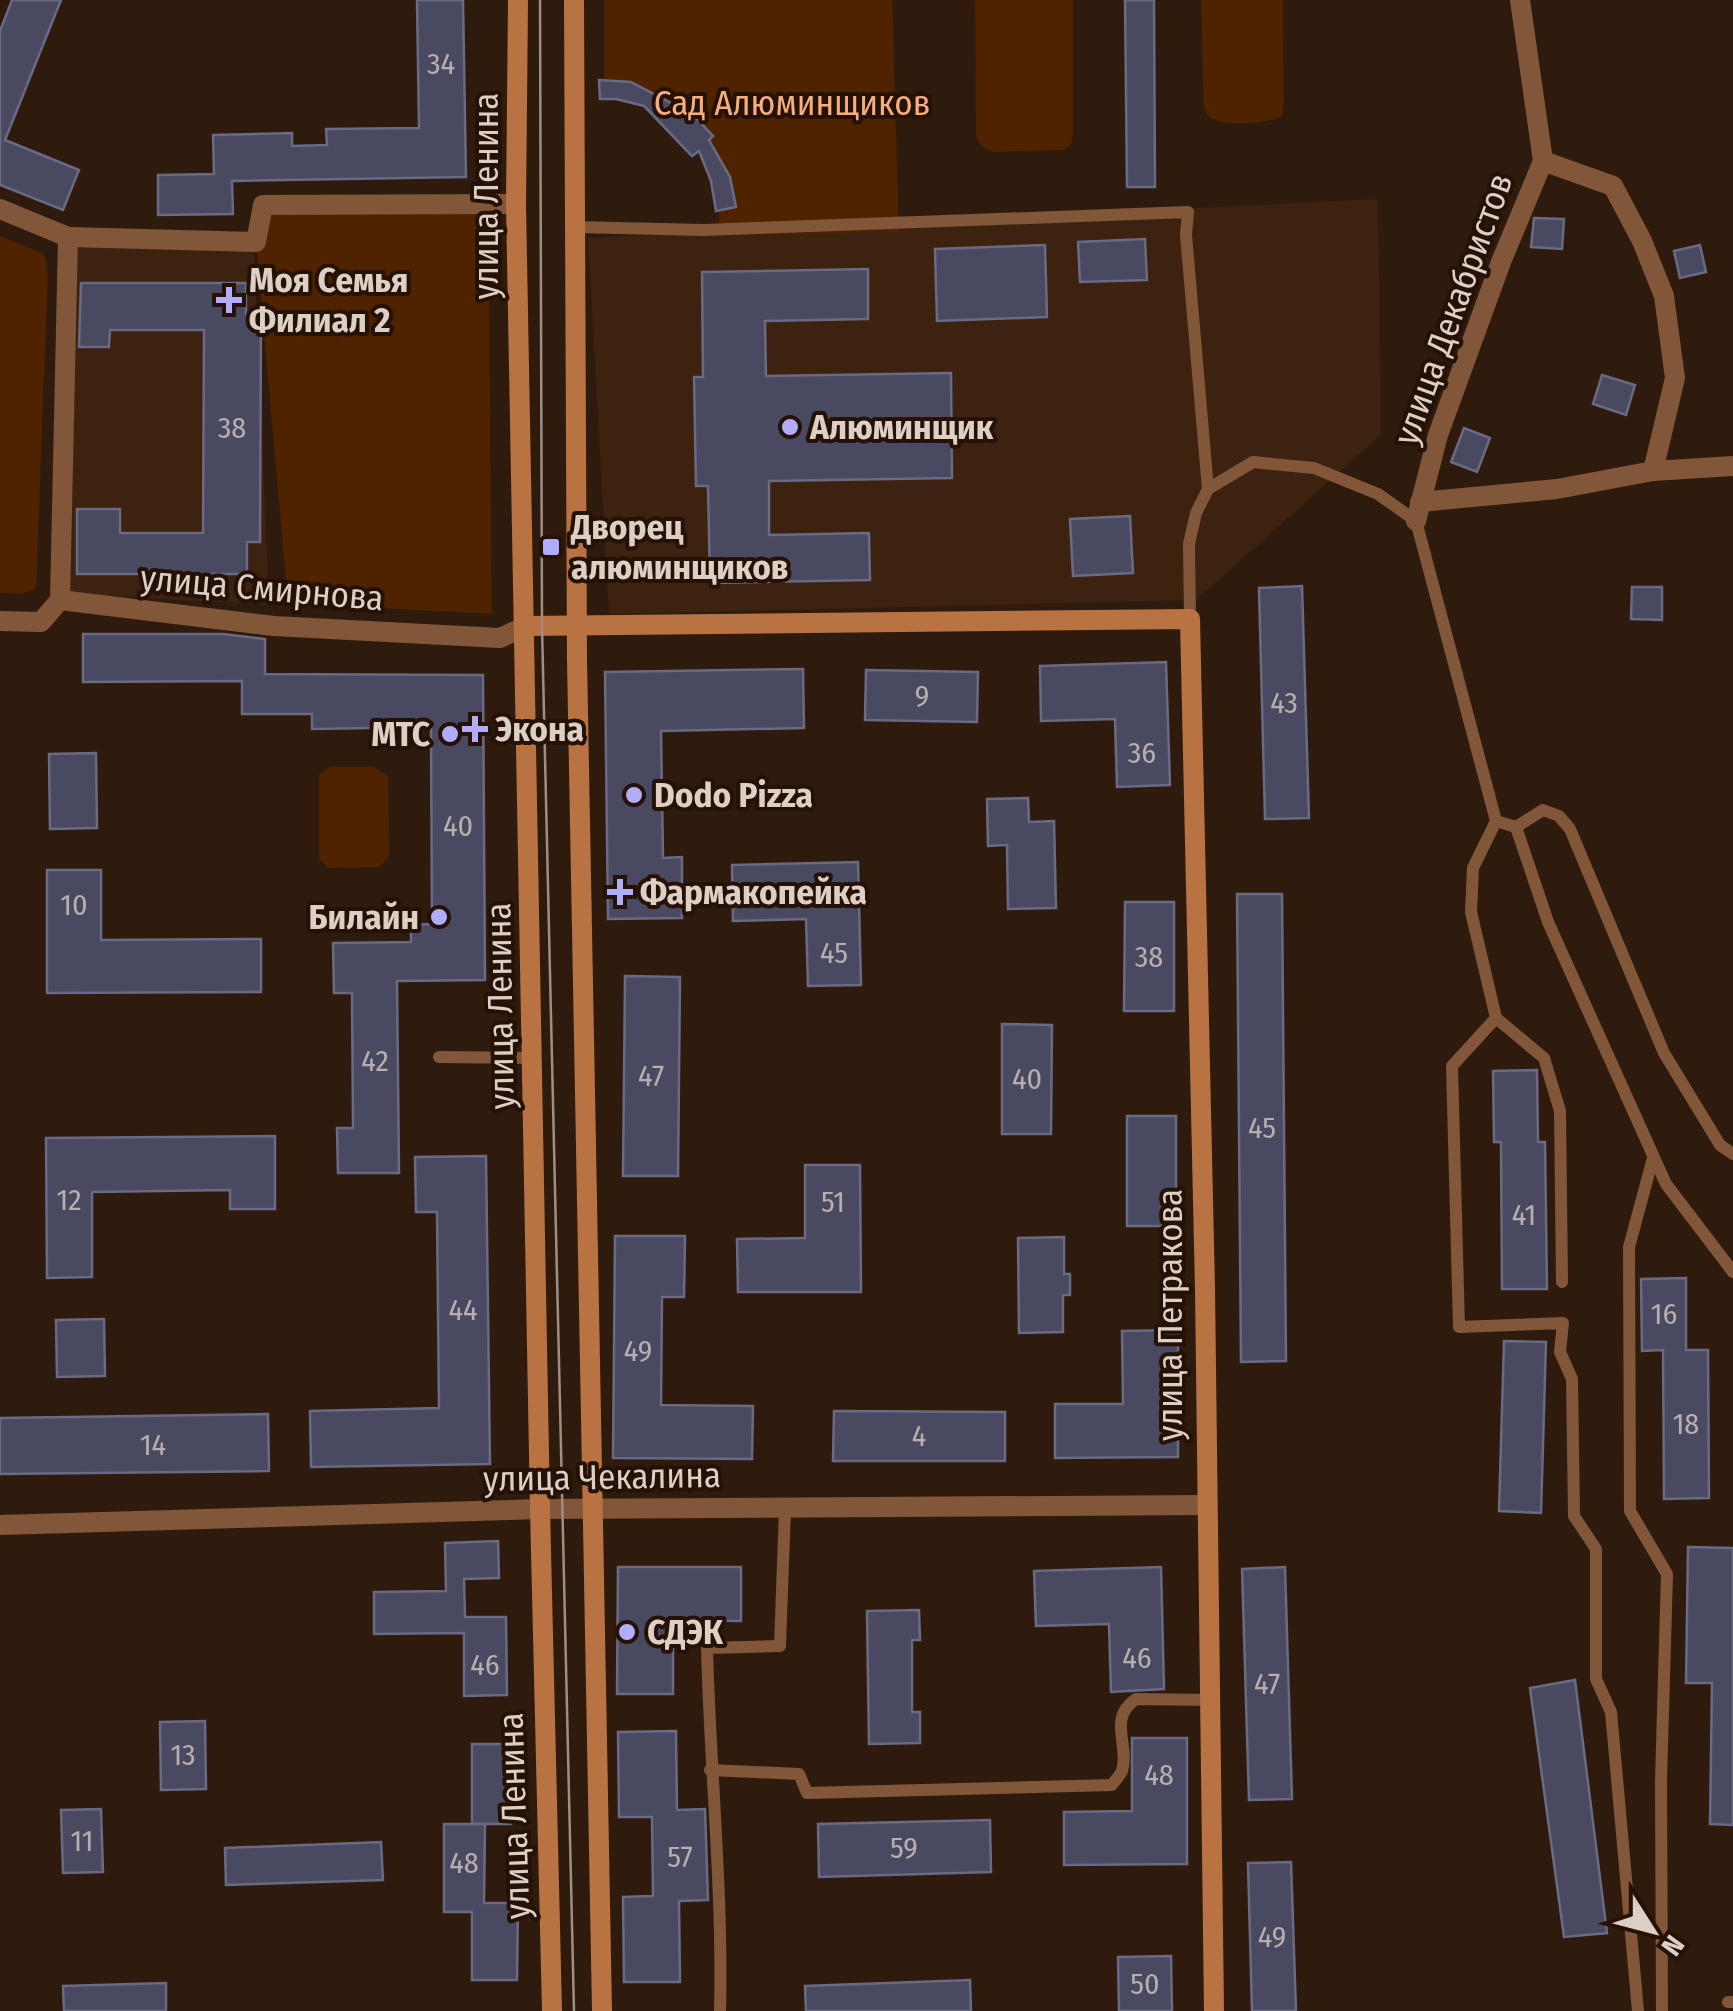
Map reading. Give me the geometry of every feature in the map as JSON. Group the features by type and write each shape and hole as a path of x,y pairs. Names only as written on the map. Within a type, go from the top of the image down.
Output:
{"main road":[{"name":"улица Ленина","path":"518,0 516,204 552,2011"},
{"path":"574,0 577,628 602,2011"},
{"path":"526,626 1190,619"},
{"name":"улица Петракова","path":"1190,619 1214,2011"}],"street":[{"name":"улица Декабристов","path":"1418,512 1444,418 1543,160 1520,0"},
{"path":"1543,160 1612,186 1642,241 1664,296 1675,378 1653,471"},
{"path":"0,209 68,237 256,242 263,205 516,204"},
{"path":"0,621 42,622 60,600 68,237"},
{"path":"1418,512 1653,471 1733,466"},
{"name":"улица Смирнова","path":"60,600 274,626 500,638 526,626"},
{"name":"улица Чекалина","path":"0,1525 592,1509 1205,1505"}],"lane":[{"path":"575,227 704,230 1188,212 1186,235 1196,377 1208,489"},
{"path":"1190,619 1188,544 1196,513 1208,489 1253,462 1314,468 1418,512 1496,821 1473,868 1471,912 1496,1018 1544,1058 1560,1111 1562,1282"},
{"path":"1496,821 1516,827 1543,810 1559,816 1570,829 1664,1053 1720,1145 1733,1154"},
{"path":"1516,827 1548,922 1666,1184 1733,1272"},
{"path":"1496,1018 1452,1066 1460,1327 1562,1323 1560,1352 1572,1380 1574,1516 1596,1550 1596,1679 1611,1712 1638,2011"},
{"path":"439,1058 534,1058"},
{"path":"1654,1158 1629,1248 1630,1511 1668,1574 1662,1781 1662,2011"},
{"path":"720,2011 722,1929 710,1770 707,1648 780,1646 785,1508"},
{"path":"710,1770 799,1774 807,1793 1112,1785 1122,1771 1120,1718 1127,1705 1136,1699 1210,1700"}],"shaded area":[{"path":"1378,199 1381,435 1196,600 609,614 588,238"},
{"path":"66,247 254,248 269,605 68,594"}],"green space":[{"name":"Сад Алюминщиков","path":"604,0 892,0 899,232 720,235 717,177 669,110 604,86"},
{"path":"975,0 1073,0 1073,132 1071,145 1063,150 994,152 979,142"},
{"path":"1201,0 1283,0 1282,116 1239,123 1221,122 1208,115 1204,107"},
{"path":"263,205 488,210 492,614 288,603 256,242"},
{"path":"0,236 44,254 48,272 36,588 22,594 0,593"},
{"path":"330,767 374,767 388,776 389,856 379,867 328,868 319,859 319,775"}],"building":[{"path":"12,0 61,0 5,140 79,170 63,210 0,185 0,31"},
{"path":"417,0 463,0 466,177 232,181 233,214 158,215 158,175 214,174 213,135 292,133 292,146 327,145 326,129 419,128"},
{"path":"1125,0 1154,0 1155,187 1127,187"},
{"path":"599,80 631,82 673,104 678,99 713,136 709,140 730,177 736,207 716,211 711,181 699,151 692,156 644,106 600,99"},
{"path":"1534,218 1564,219 1562,249 1531,247"},
{"path":"1145,239 1147,280 1080,282 1078,242"},
{"path":"1045,245 1047,317 937,321 935,249"},
{"path":"1700,245 1706,272 1680,278 1674,251"},
{"path":"868,269 868,319 765,321 766,376 951,373 952,478 769,481 769,535 869,533 870,580 710,583 708,486 696,486 694,377 703,377 702,272"},
{"path":"81,283 246,283 246,315 261,315 260,542 247,542 247,574 77,574 77,509 120,509 120,533 203,533 204,330 110,330 109,347 79,347"},
{"path":"1602,375 1635,385 1626,415 1593,404"},
{"path":"1464,428 1490,438 1477,472 1451,462"},
{"path":"1130,516 1133,573 1073,576 1070,519"},
{"path":"1302,586 1309,818 1265,819 1259,588"},
{"path":"1632,587 1662,587 1662,620 1631,619"},
{"path":"83,634 223,634 265,639 265,674 483,675 485,980 397,981 399,1173 338,1173 337,1128 353,1128 352,993 334,993 333,943 411,942 411,925 432,924 431,727 312,729 312,714 242,714 242,681 83,682"},
{"path":"1166,662 1170,785 1117,787 1115,719 1041,721 1040,666"},
{"path":"803,669 804,728 661,731 663,858 682,857 682,918 608,919 605,672"},
{"path":"866,670 978,672 977,722 865,720"},
{"path":"96,753 97,828 50,829 49,754"},
{"path":"1028,798 1029,822 1054,821 1056,908 1008,909 1007,845 988,846 987,799"},
{"path":"858,862 861,985 808,986 806,919 733,921 732,865"},
{"path":"47,870 101,870 101,940 261,939 261,992 47,993"},
{"path":"1237,894 1282,894 1286,1361 1241,1362"},
{"path":"1125,902 1174,902 1174,1011 1124,1011"},
{"path":"625,976 680,977 678,1176 623,1176"},
{"path":"1002,1024 1052,1025 1051,1134 1002,1134"},
{"path":"1537,1070 1538,1142 1545,1142 1547,1289 1502,1289 1501,1142 1494,1142 1493,1071"},
{"path":"1127,1116 1176,1116 1176,1226 1127,1226"},
{"path":"275,1136 275,1209 230,1209 230,1190 92,1192 92,1277 47,1278 46,1138"},
{"path":"486,1156 490,1464 311,1467 310,1411 439,1408 437,1212 416,1212 415,1157"},
{"path":"805,1165 860,1165 861,1292 738,1292 737,1239 805,1238"},
{"path":"615,1236 685,1236 684,1297 662,1297 661,1405 753,1406 752,1459 613,1458"},
{"path":"1064,1237 1064,1274 1070,1274 1070,1295 1063,1295 1063,1332 1019,1333 1018,1238"},
{"path":"1686,1278 1686,1350 1708,1350 1709,1498 1664,1499 1663,1350 1642,1351 1641,1279"},
{"path":"104,1319 105,1376 57,1377 56,1320"},
{"path":"1178,1330 1178,1457 1055,1458 1055,1404 1123,1404 1122,1331"},
{"path":"1504,1341 1546,1342 1541,1513 1499,1511"},
{"path":"834,1411 1005,1412 1005,1461 833,1461"},
{"path":"268,1414 269,1471 0,1474 0,1418"},
{"path":"498,1541 499,1578 464,1579 465,1617 506,1617 507,1695 464,1696 464,1633 374,1634 374,1592 446,1591 445,1543"},
{"path":"1688,1547 1733,1548 1733,1825 1710,1824 1712,1683 1686,1683"},
{"path":"618,1567 741,1567 741,1621 673,1620 673,1694 617,1694"},
{"path":"1161,1567 1164,1689 1111,1692 1109,1624 1036,1626 1034,1571"},
{"path":"1285,1567 1292,1799 1249,1800 1242,1569"},
{"path":"919,1610 920,1640 912,1640 912,1712 920,1712 920,1743 869,1744 867,1611"},
{"path":"1575,1680 1607,1933 1564,1937 1530,1688"},
{"path":"205,1721 206,1789 161,1790 160,1722"},
{"path":"676,1731 677,1810 705,1809 708,1900 679,1901 680,1982 624,1982 623,1897 653,1896 652,1817 619,1817 618,1732"},
{"path":"1132,1738 1187,1738 1187,1864 1064,1865 1064,1812 1132,1811"},
{"path":"472,1744 511,1744 511,1824 472,1824"},
{"path":"101,1809 103,1872 63,1873 61,1810"},
{"path":"990,1820 991,1872 819,1877 818,1824"},
{"path":"444,1824 485,1824 484,1903 518,1903 517,1980 472,1980 472,1912 444,1912"},
{"path":"381,1842 383,1880 226,1885 225,1848"},
{"path":"1291,1862 1296,2011 1252,2011 1248,1863"},
{"path":"1171,1956 1172,2011 1119,2011 1118,1957"},
{"path":"970,1980 971,2011 806,2011 805,1986"},
{"path":"166,1983 166,2011 64,2011 63,1986"}],"tram line":[{"path":"540,0 542,627 574,2011"}],"place":[{"name":"Моя Семья Филиал 2","path":"229,300"},
{"name":"Алюминщик","path":"790,427"},
{"name":"Дворец алюминщиков","path":"551,547"},
{"name":"Экона","path":"475,729"},
{"name":"МТС","path":"450,734"},
{"name":"Dodo Pizza","path":"634,795"},
{"name":"Фармакопейка","path":"620,892"},
{"name":"Билайн","path":"439,917"},
{"name":"СДЭК","path":"627,1632"}]}
